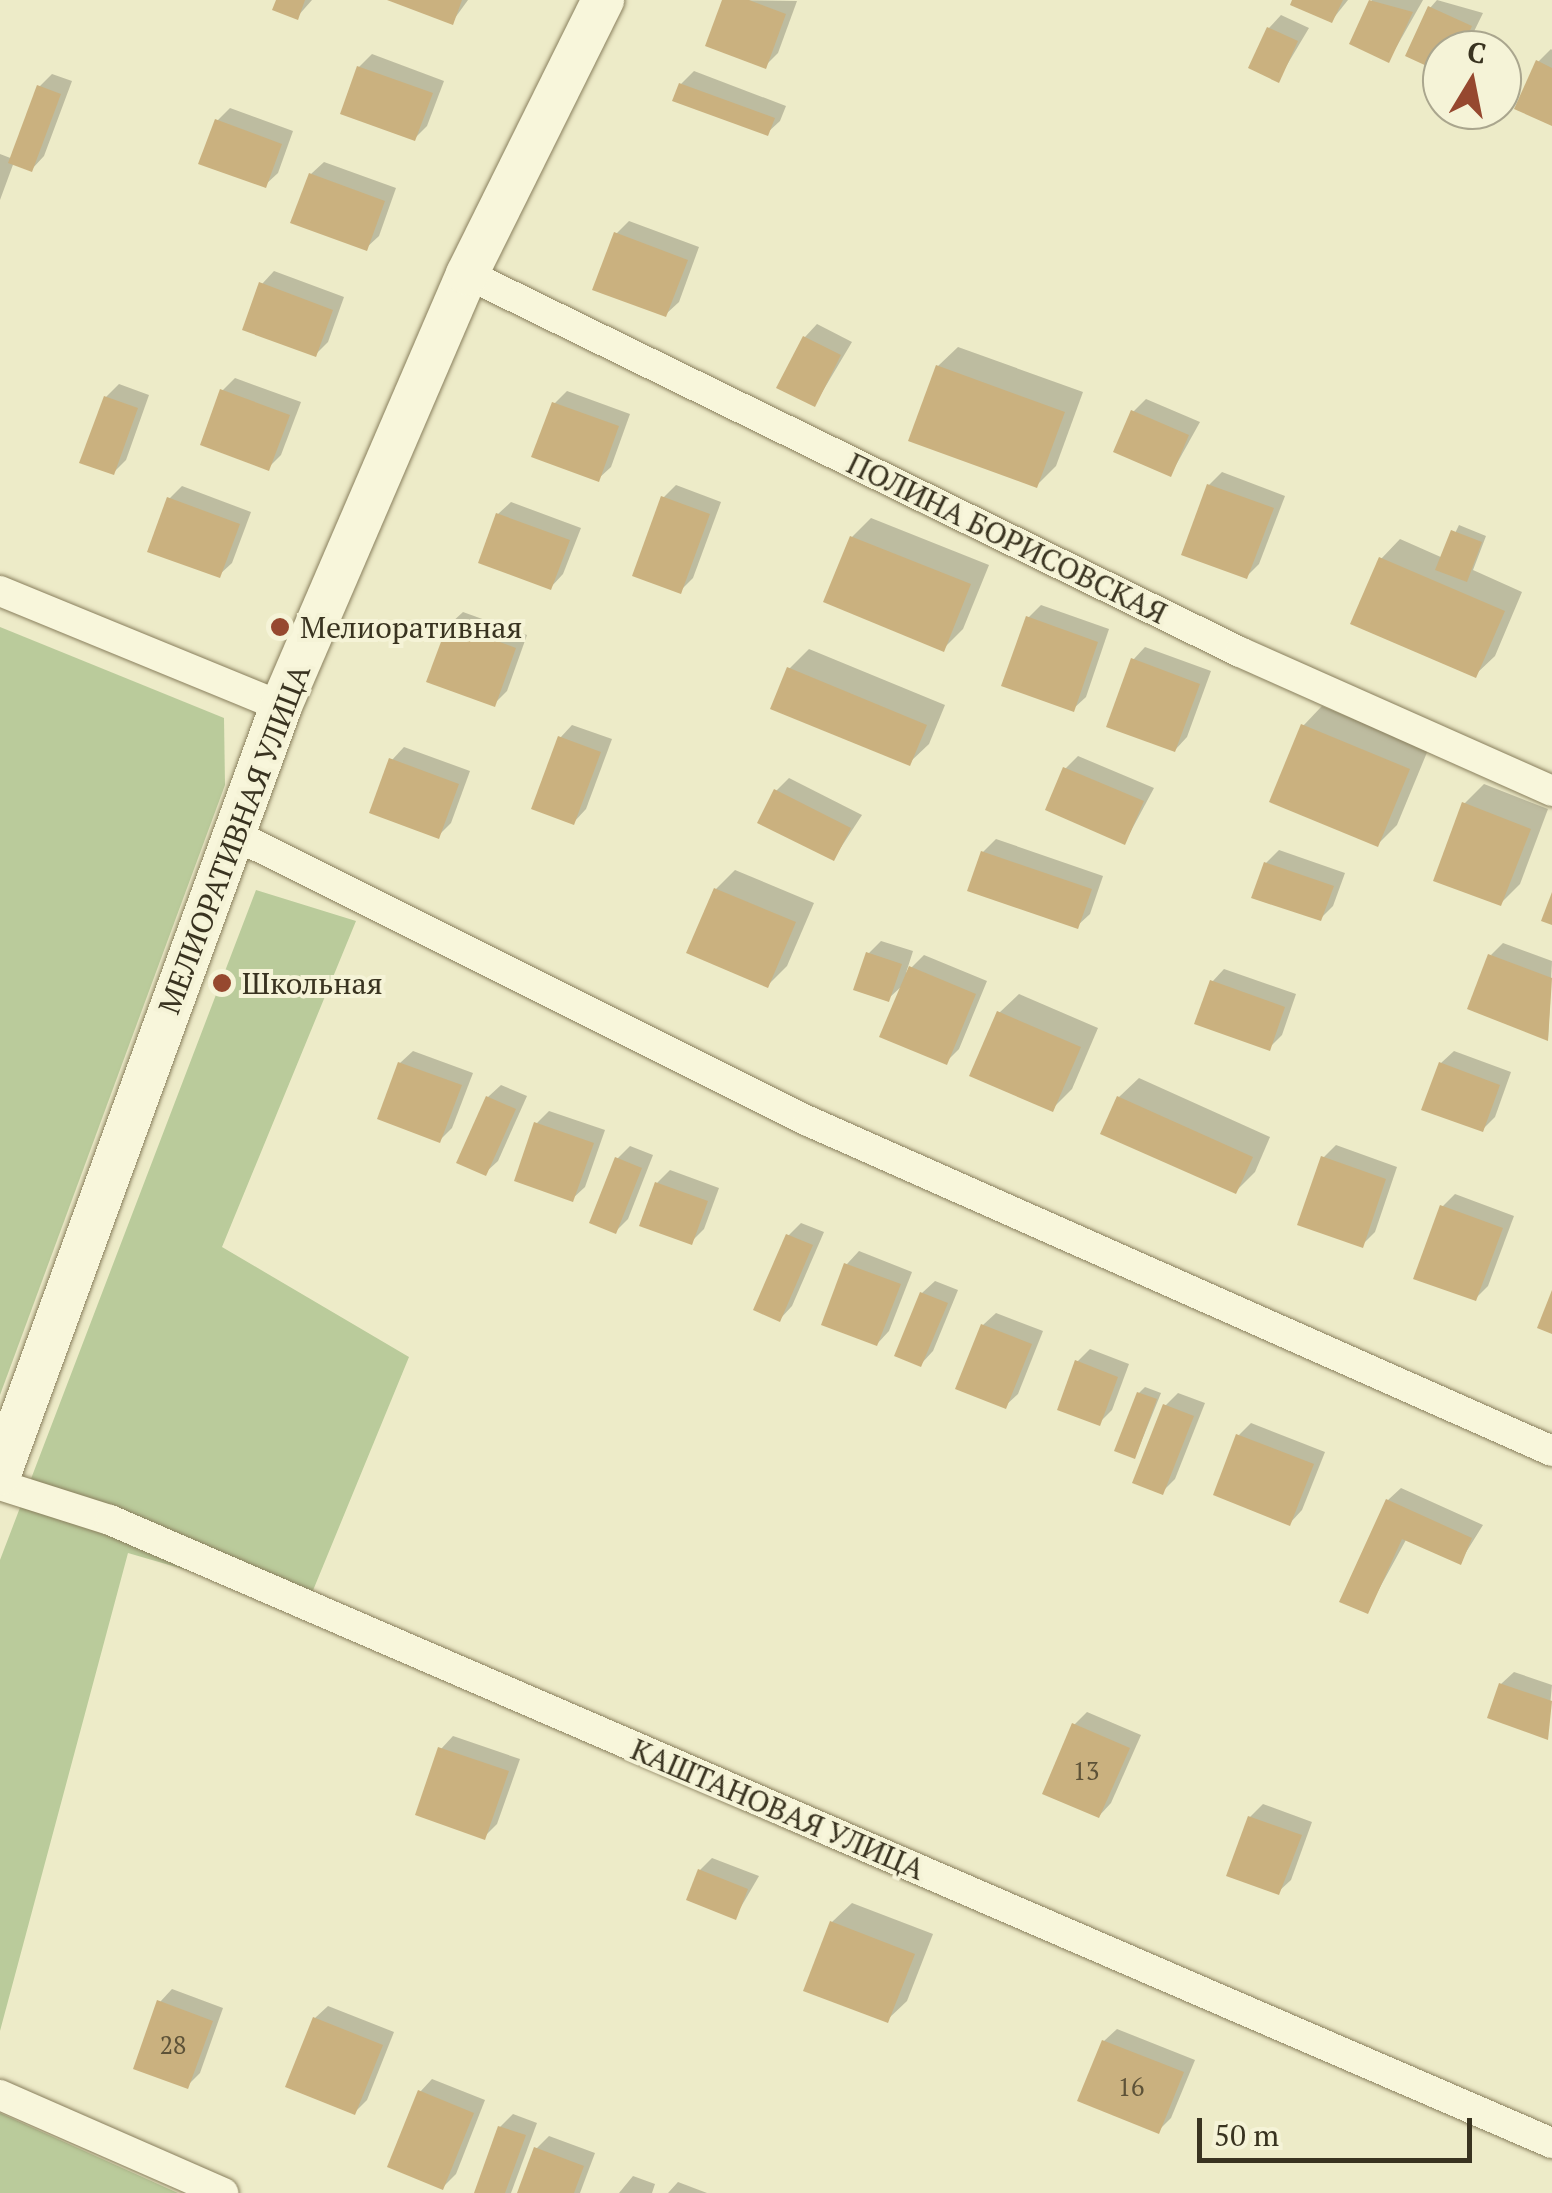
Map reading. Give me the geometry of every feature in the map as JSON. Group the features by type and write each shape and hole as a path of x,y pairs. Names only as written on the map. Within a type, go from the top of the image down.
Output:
{"street":[{"name":"МЕЛИОРАТИВНАЯ УЛИЦА","path":"0,1474 281,706 467,274 602,0"},
{"name":"ПОЛИНА БОРИСОВСКАЯ","path":"467,274 1240,652 1552,790"},
{"path":"0,591 281,706"},
{"path":"234,834 430,938 826,1129 1552,1450"},
{"name":"КАШТАНОВАЯ УЛИЦА","path":"0,1484 110,1520 1552,2143"},
{"path":"0,2094 224,2193"}],"green space":[{"path":"0,627 224,718 225,785 0,1395"},
{"path":"256,890 356,921 222,1247 409,1357 307,1605 128,1553 0,2031 0,1560"},
{"path":"0,2113 178,2193 0,2193"}],"building":[{"path":"276,0 305,0 298,20 272,10"},
{"path":"387,0 462,0 453,25"},
{"path":"722,0 749,0 786,14 766,69 705,46"},
{"path":"1292,0 1343,0 1332,23 1290,5"},
{"path":"1369,0 1413,12 1389,63 1349,44"},
{"path":"1428,6 1472,26 1470,30 1422,30 1422,64 1405,56"},
{"path":"1267,27 1298,41 1279,83 1248,68"},
{"path":"1536,60 1552,68 1552,126 1522,113 1522,91"},
{"path":"357,66 433,93 415,141 340,114"},
{"path":"679,83 775,118 768,136 672,101"},
{"path":"37,85 61,94 32,172 8,163"},
{"path":"215,119 282,144 266,188 198,164"},
{"path":"309,173 385,201 367,251 290,223"},
{"path":"614,232 688,260 666,317 592,290"},
{"path":"259,282 333,310 316,357 242,330"},
{"path":"803,336 841,355 815,407 776,388"},
{"path":"936,365 1065,412 1037,488 908,441"},
{"path":"220,389 290,415 269,471 200,445"},
{"path":"104,396 138,408 114,475 79,463"},
{"path":"552,402 619,426 599,482 531,457"},
{"path":"1131,410 1189,435 1171,477 1113,452"},
{"path":"1207,484 1274,508 1247,579 1181,555"},
{"path":"661,496 710,514 681,594 632,576"},
{"path":"167,497 240,524 220,578 147,552"},
{"path":"496,513 570,540 551,590 478,563"},
{"path":"1451,530 1482,542 1467,582 1435,570"},
{"path":"850,536 971,584 944,652 823,602"},
{"path":"1379,557 1505,611 1476,678 1350,624"},
{"path":"1026,616 1098,642 1074,712 1001,686"},
{"path":"448,623 516,648 495,707 426,682"},
{"path":"1131,658 1200,684 1175,752 1106,727"},
{"path":"787,667 927,725 910,766 770,709"},
{"path":"1301,724 1410,769 1378,847 1269,802"},
{"path":"558,736 601,752 574,825 531,809"},
{"path":"389,758 459,784 439,839 369,813"},
{"path":"1063,767 1144,801 1125,845 1045,810"},
{"path":"774,789 851,828 834,861 757,823"},
{"path":"1462,802 1531,829 1501,906 1433,881"},
{"path":"981,851 1092,889 1078,929 967,891"},
{"path":"1264,862 1334,886 1321,921 1251,898"},
{"path":"714,888 796,922 768,988 686,953"},
{"path":"1552,892 1552,925 1541,921"},
{"path":"866,952 902,964 889,1002 853,990"},
{"path":"1488,954 1552,978 1548,1041 1467,1009"},
{"path":"909,966 976,994 947,1065 879,1037"},
{"path":"1210,980 1285,1007 1270,1051 1194,1024"},
{"path":"997,1011 1081,1047 1053,1112 969,1076"},
{"path":"398,1062 462,1085 440,1143 377,1119"},
{"path":"1439,1062 1500,1085 1483,1132 1421,1110"},
{"path":"486,1096 516,1109 486,1176 456,1163"},
{"path":"1117,1096 1253,1157 1236,1194 1100,1134"},
{"path":"534,1122 594,1143 573,1202 514,1181"},
{"path":"1321,1156 1386,1179 1363,1248 1297,1225"},
{"path":"615,1157 642,1168 616,1234 589,1223"},
{"path":"655,1182 708,1201 692,1245 639,1226"},
{"path":"1440,1205 1503,1228 1476,1301 1413,1279"},
{"path":"786,1234 813,1245 780,1322 753,1310"},
{"path":"844,1263 901,1284 877,1346 821,1325"},
{"path":"1552,1290 1552,1334 1537,1328"},
{"path":"920,1292 948,1303 921,1367 894,1356"},
{"path":"981,1324 1032,1344 1006,1409 955,1389"},
{"path":"1075,1360 1118,1377 1100,1426 1057,1410"},
{"path":"1137,1392 1157,1399 1135,1459 1114,1451"},
{"path":"1163,1404 1194,1416 1163,1495 1132,1483"},
{"path":"1236,1434 1314,1464 1290,1526 1213,1495"},
{"path":"1386,1499 1472,1538 1461,1565 1402,1539 1368,1614 1339,1602"},
{"path":"1499,1683 1552,1701 1548,1740 1487,1718"},
{"path":"1072,1723 1130,1748 1099,1818 1042,1794"},
{"path":"438,1747 509,1771 485,1840 415,1815"},
{"path":"1248,1816 1302,1835 1279,1895 1226,1876"},
{"path":"698,1869 748,1889 736,1920 686,1900"},
{"path":"830,1921 915,1954 888,2023 803,1991"},
{"path":"157,2000 213,2021 188,2089 133,2069"},
{"path":"313,2017 383,2045 355,2115 285,2087"},
{"path":"1102,2040 1184,2072 1159,2134 1077,2101"},
{"path":"418,2090 474,2113 443,2190 387,2167"},
{"path":"498,2126 526,2135 505,2193 474,2193"},
{"path":"534,2147 584,2166 574,2193 517,2193"}],"place":[{"name":"Мелиоративная","path":"280,627"},
{"name":"Школьная","path":"222,983"}]}
